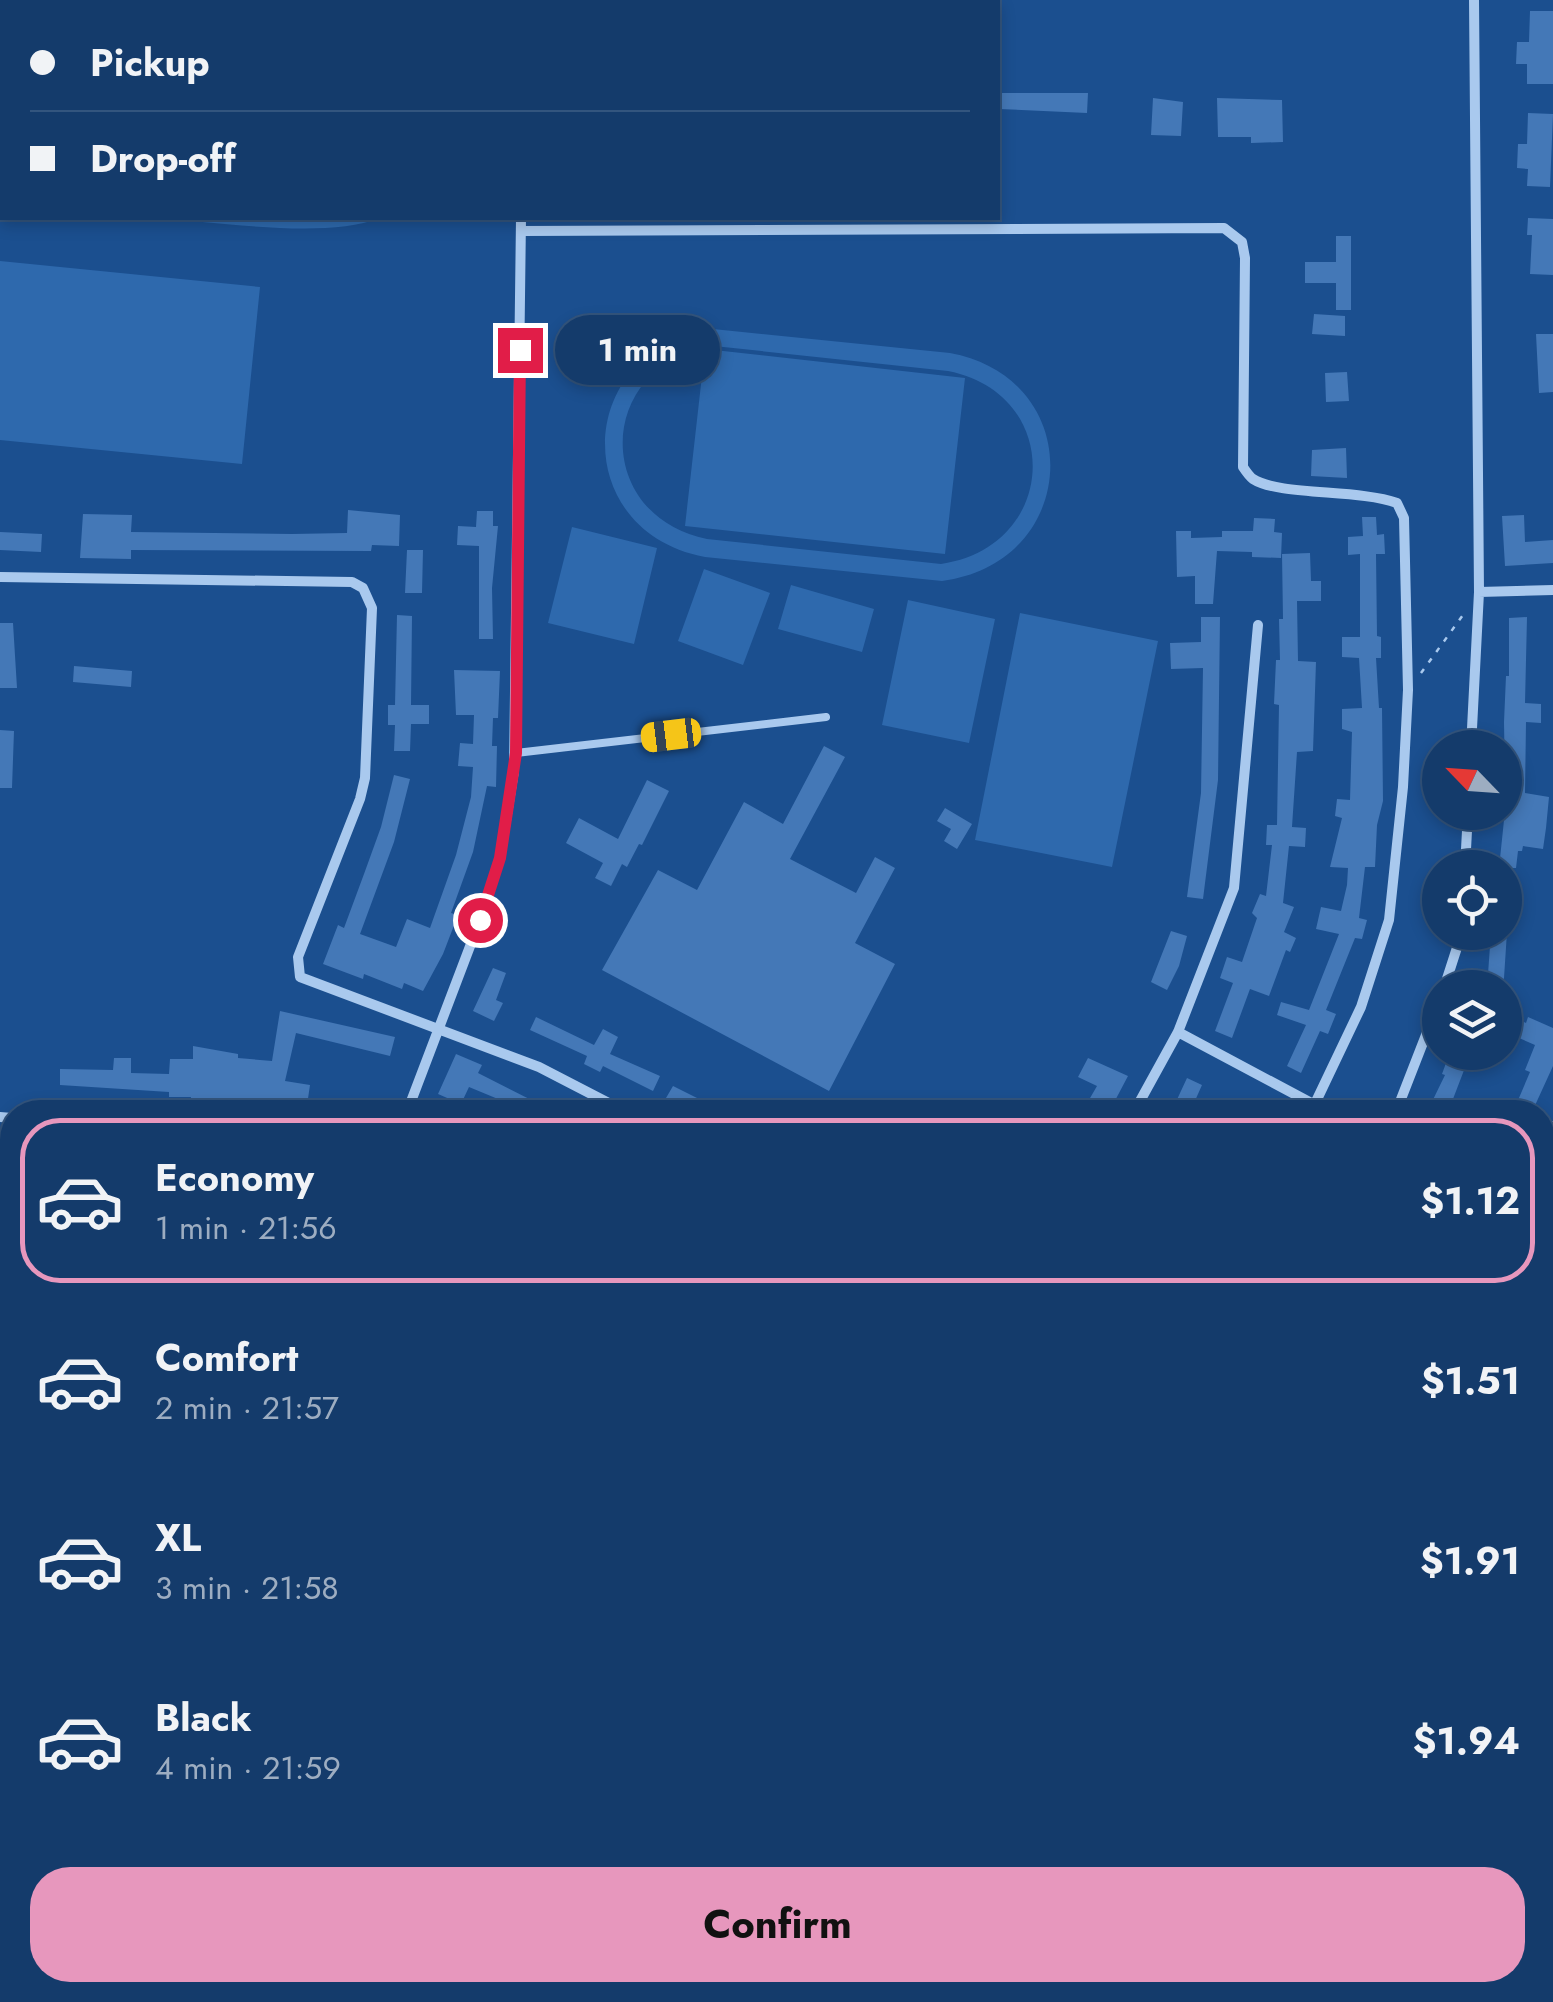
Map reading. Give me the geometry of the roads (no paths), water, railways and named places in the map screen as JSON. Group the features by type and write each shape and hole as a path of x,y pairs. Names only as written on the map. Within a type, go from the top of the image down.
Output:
{"street":[{"path":"1473,730 1479,592 1474,0"},
{"path":"411,1100 500,858 516,753 521,220"},
{"path":"521,232 1224,228 1242,242 1242,467 1252,479 1272,486 1376,496 1397,504 1404,518 1408,690 1390,920 1361,1007 1317,1100"},
{"path":"0,576 352,582 362,588 372,608 365,778 360,800 298,956 300,977 539,1067 603,1100"},
{"path":"1479,592 1553,590"},
{"path":"1141,1100 1178,1032 1234,888 1258,624"},
{"path":"1178,1032 1299,1100"},
{"path":"1401,1100 1422,1045"}],"lane":[{"path":"516,753 826,717"}]}
